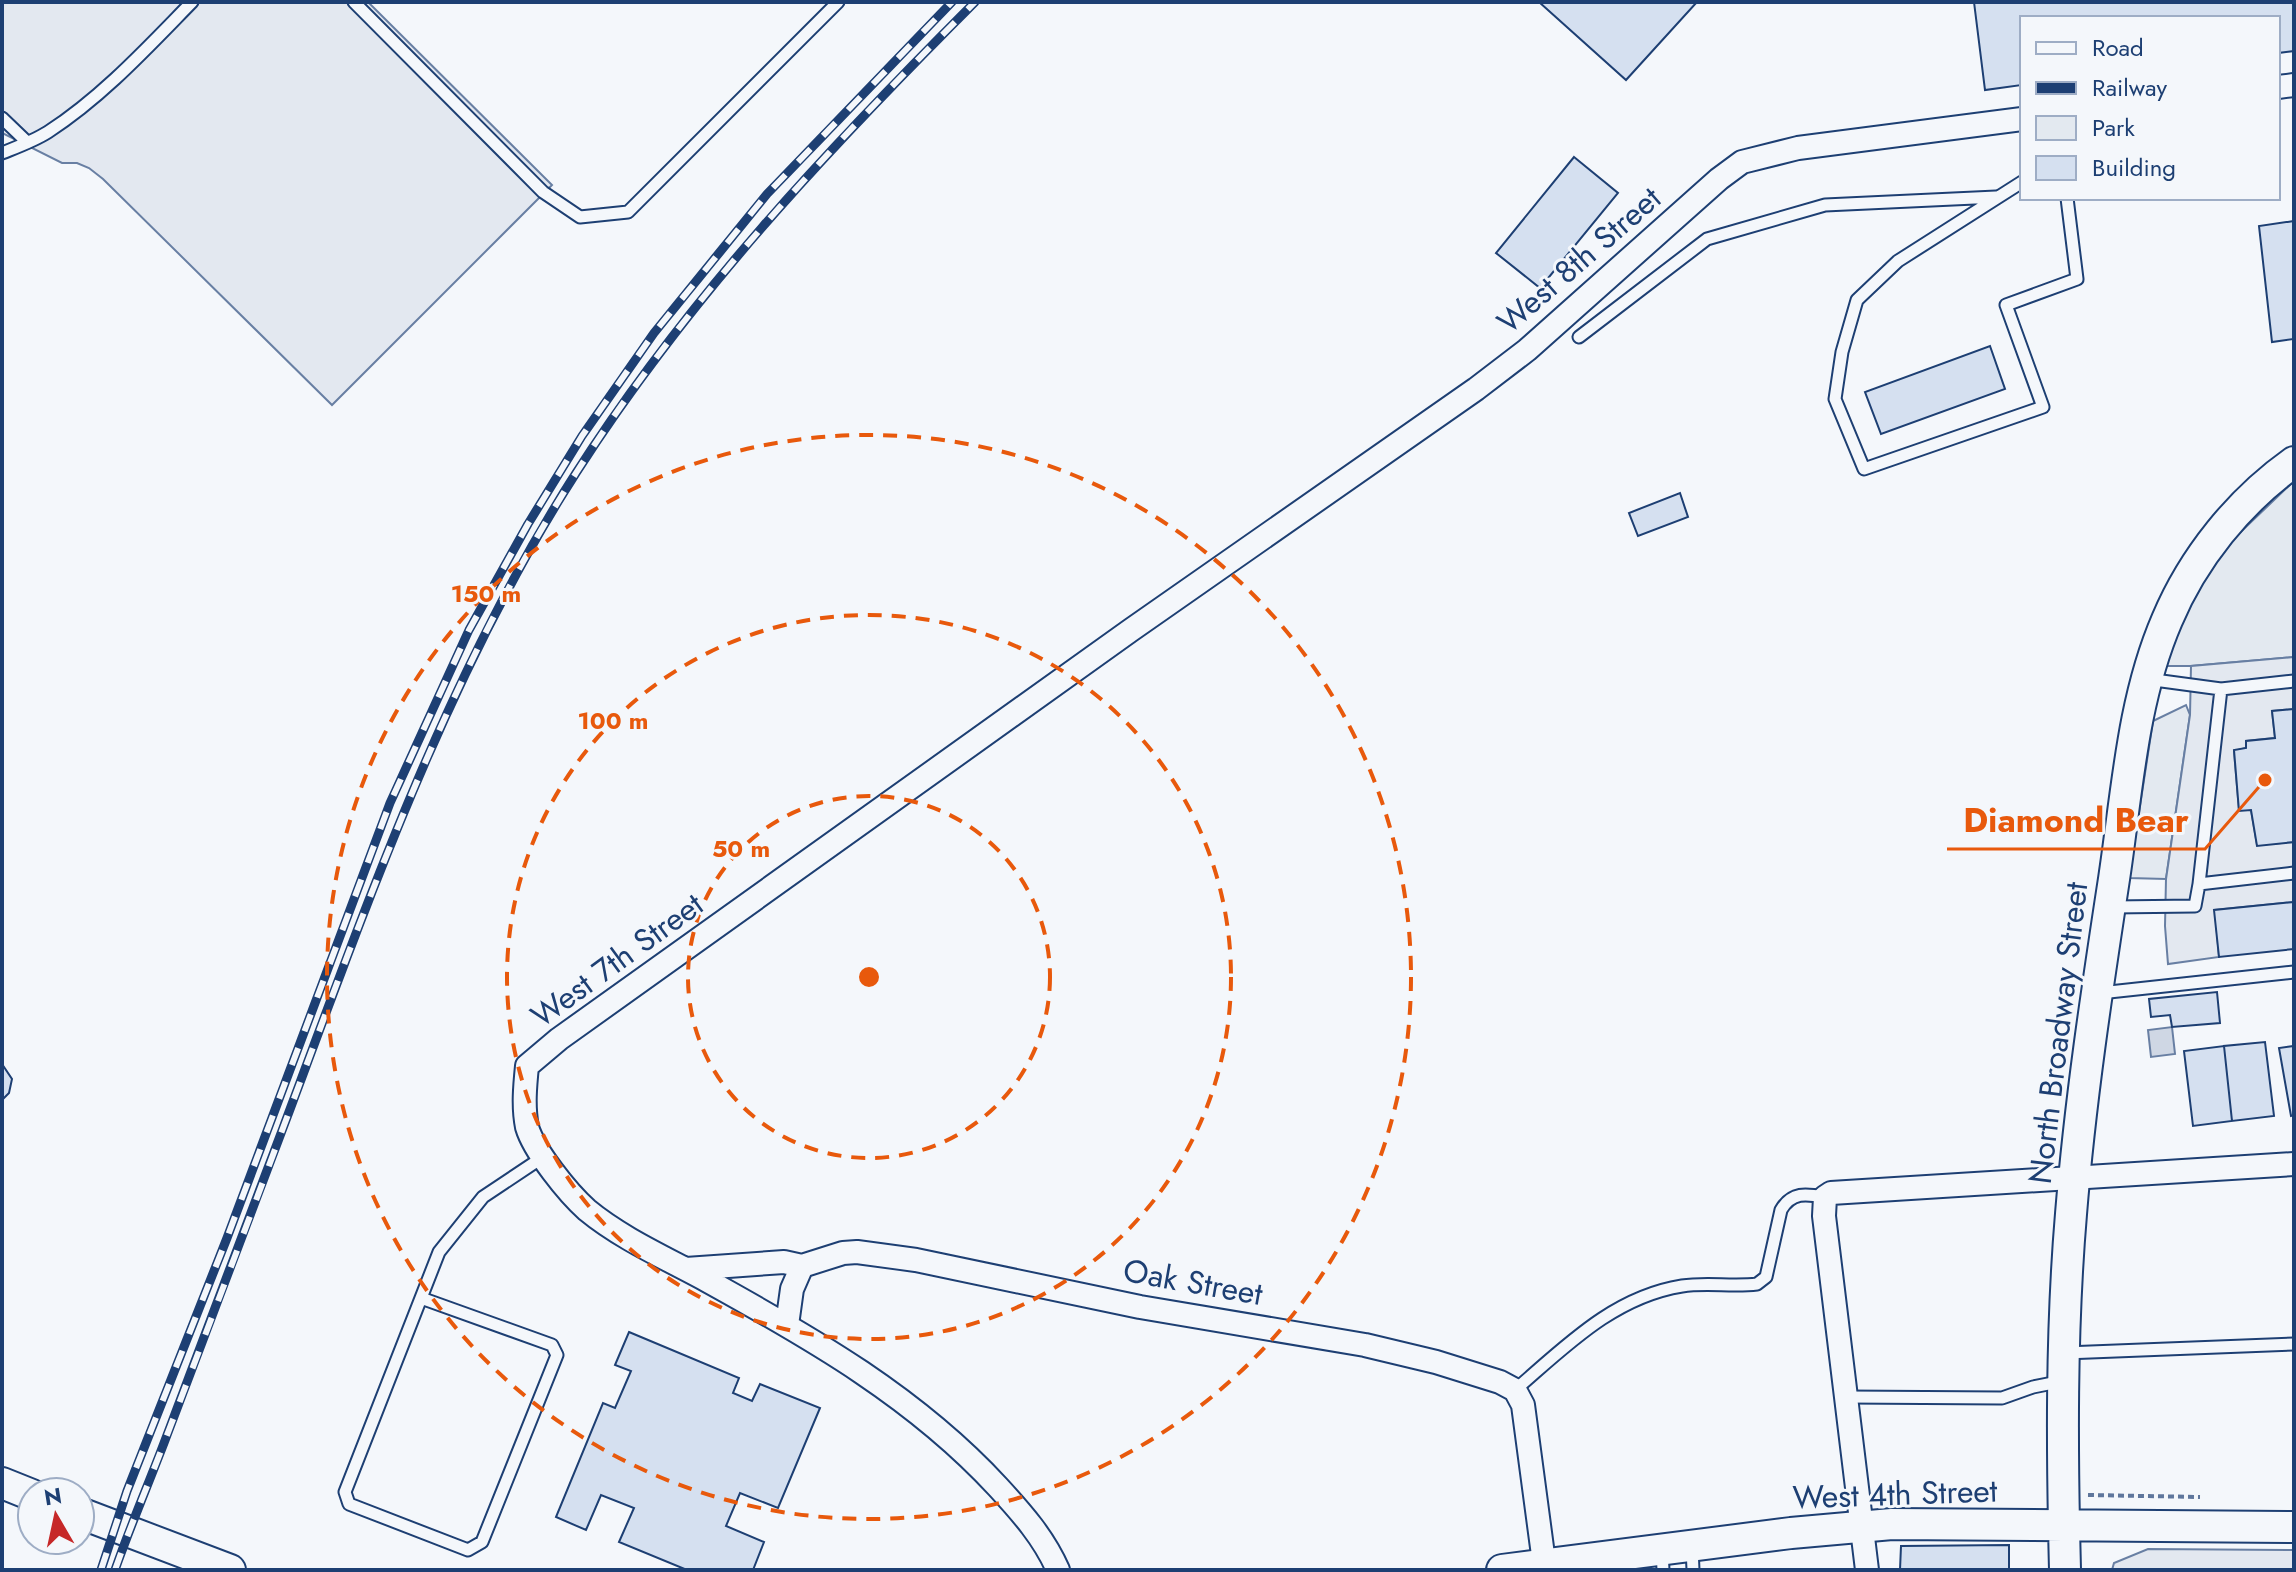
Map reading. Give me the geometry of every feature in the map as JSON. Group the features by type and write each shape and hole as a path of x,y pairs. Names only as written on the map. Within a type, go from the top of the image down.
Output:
{"main road":[{"name":"North Broadway Street","path":"2065,1570 2064,1367 2071,1214 2097,993 2136,732 2147,679 2167,619 2185,583 2229,521 2294,462"},
{"path":"96,1519 230,1570"},
{"name":"West 4th Street","path":"1502,1570 1692,1558 1862,1526 1892,1524 2294,1527"}],"street":[{"name":"West 8th Street","path":"1223,566 1517,358 1742,162 1798,148 2020,119"},
{"name":"West 7th Street","path":"787,1325 585,1208 544,1157 527,1125 527,1066 572,1029 1223,566"},
{"path":"1867,1570 1824,1216 1825,1197 1831,1193 2294,1164"},
{"name":"Oak Street","path":"686,1269 784,1262 802,1266 843,1253 857,1252 916,1260 1140,1307 1365,1345 1436,1362 1500,1382 1515,1390"},
{"path":"802,1266 792,1289 787,1325 898,1396 947,1435 1041,1536 1058,1570"},
{"path":"1515,1390 1523,1405 1545,1567"}],"lane":[{"path":"2,153 45,134 83,108 192,2"},
{"path":"354,2 543,192 580,217 628,212 838,2"},
{"path":"2,118 27,142"},
{"path":"2020,183 1898,261 1857,300 1842,352 1835,399 1864,469 2043,407 2006,305 2077,279 2067,200"},
{"path":"1579,337 1707,239 1825,205 1998,197"},
{"path":"2147,679 2221,689 2294,681"},
{"path":"2110,907 2195,906 2221,689"},
{"path":"2199,884 2294,873"},
{"path":"2097,993 2294,972"},
{"path":"421,1298 552,1345 557,1355 482,1542 468,1550 349,1504 345,1492 439,1252 483,1197 544,1157"},
{"path":"1515,1390 1587,1328 1621,1305 1652,1292 1685,1285 1757,1284 1766,1277 1781,1210 1786,1201 1805,1194 1825,1197"},
{"path":"1846,1397 2002,1398 2033,1387 2064,1367 2294,1344"}],"path":[{"path":"2087,1495 2215,1497"}],"green space":[{"path":"2294,481 2294,657 2163,666 2185,610 2227,545"},
{"path":"2186,705 2190,715 2166,879 2129,878 2153,721"}],"shaded area":[{"path":"2,2 368,2 552,185 332,405 103,179 89,168 77,163 62,163 2,133"},
{"path":"2294,657 2294,709 2272,711 2275,738 2246,741 2246,748 2234,751 2239,810 2251,810 2257,845 2294,842 2294,902 2215,910 2219,957 2168,964 2166,879 2190,715 2191,666"},
{"path":"2172,1027 2175,1054 2151,1057 2148,1030"},
{"path":"2148,1549 2294,1550 2294,1570 2112,1570 2114,1563"}],"building":[{"path":"1539,2 1697,2 1626,80"},
{"path":"1974,2 2294,2 2294,51 2280,53 2280,16 2020,16 2020,85 1985,90"},
{"path":"1574,157 1618,193 1540,288 1496,253"},
{"path":"2294,221 2294,339 2272,342 2259,226"},
{"path":"1990,346 2005,389 1881,434 1865,392"},
{"path":"1680,493 1688,517 1638,536 1629,513"},
{"path":"2294,709 2294,842 2257,846 2251,810 2239,811 2234,750 2246,748 2246,741 2275,738 2272,711"},
{"path":"2294,902 2294,949 2219,957 2214,910"},
{"path":"2217,992 2220,1023 2172,1027 2170,1015 2151,1017 2149,999"},
{"path":"2265,1042 2274,1116 2232,1121 2224,1046"},
{"path":"2224,1046 2232,1121 2193,1126 2184,1051"},
{"path":"2294,1046 2294,1115 2291,1116 2279,1048"},
{"path":"2,1064 12,1079 9,1093 2,1100"},
{"path":"629,1332 739,1378 733,1393 752,1401 760,1384 820,1408 778,1508 740,1493 726,1526 764,1542 753,1570 687,1570 619,1542 634,1508 601,1495 586,1530 556,1517 603,1403 615,1408 631,1371 615,1365"},
{"path":"2009,1545 2009,1570 1900,1570 1901,1546"}],"railway":[{"path":"101,1570 127,1491 227,1238 390,803 469,630 582,436 654,333 767,194 952,2"},
{"path":"115,1570 378,876 448,710 530,550 619,409 713,286 814,169 975,2"}],"place":[{"name":"Diamond Bear","path":"2265,780"}]}
